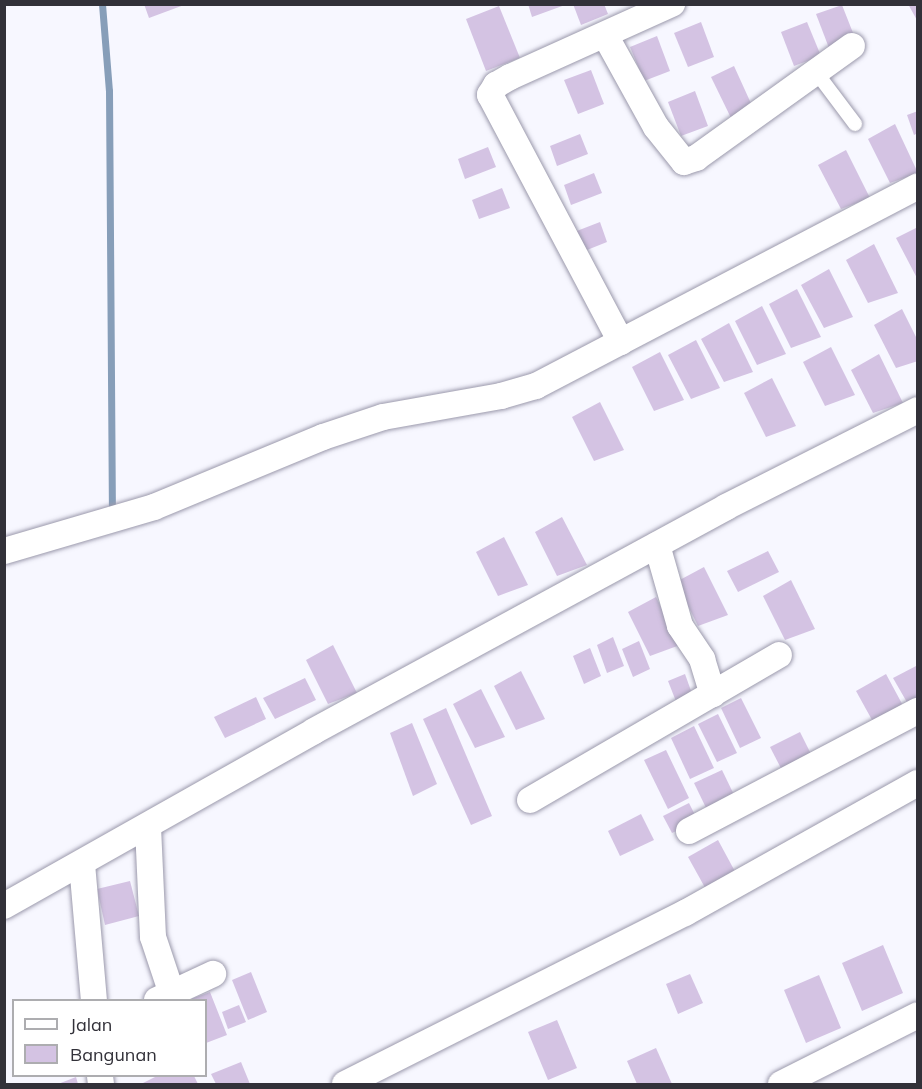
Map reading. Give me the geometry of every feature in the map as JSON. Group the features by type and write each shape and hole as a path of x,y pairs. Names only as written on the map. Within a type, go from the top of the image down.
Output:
{"street":[{"path":"621,342 490,100 496,85 672,4"},
{"path":"605,35 656,127 684,162 696,158 852,46"},
{"path":"4,551 154,507 323,437 383,417 501,396 536,386 918,186"},
{"path":"4,906 314,731 657,545 918,410"},
{"path":"657,545 680,626 702,659 713,694"},
{"path":"530,800 779,655"},
{"path":"689,831 918,711"},
{"path":"345,1084 685,913 918,783"},
{"path":"148,826 153,938 165,997 213,974"},
{"path":"82,864 94,999"},
{"path":"781,1084 918,1015"}],"lane":[{"path":"816,72 855,124"}],"building":[{"path":"144,4 184,4 184,5 149,18"},
{"path":"528,4 565,4 565,5 532,17"},
{"path":"573,4 604,4 608,14 581,25"},
{"path":"908,4 918,4 918,22"},
{"path":"842,5 855,38 829,48 816,14"},
{"path":"499,6 520,58 486,71 466,19"},
{"path":"701,22 714,57 688,67 674,33"},
{"path":"807,22 821,56 794,66 781,32"},
{"path":"657,36 670,71 644,81 630,47"},
{"path":"734,66 754,110 732,120 711,77"},
{"path":"591,70 604,104 578,114 564,80"},
{"path":"695,91 708,126 681,136 668,102"},
{"path":"918,111 918,133 914,135 907,115"},
{"path":"895,124 918,173 890,183 868,139"},
{"path":"580,134 588,154 557,166 550,146"},
{"path":"488,147 496,167 465,179 458,159"},
{"path":"846,150 870,198 841,209 818,165"},
{"path":"594,173 602,193 571,205 564,185"},
{"path":"502,188 510,208 479,219 472,200"},
{"path":"600,222 607,242 577,254 569,234"},
{"path":"918,227 918,280 896,238"},
{"path":"874,244 898,293 868,303 846,260"},
{"path":"829,269 853,317 824,328 801,285"},
{"path":"797,289 821,337 791,348 769,304"},
{"path":"762,306 786,354 757,365 735,321"},
{"path":"902,309 918,341 918,361 896,368 874,325"},
{"path":"729,323 753,372 724,382 701,339"},
{"path":"696,340 720,388 691,399 668,355"},
{"path":"831,347 855,395 825,406 803,362"},
{"path":"660,352 684,400 654,411 632,367"},
{"path":"879,354 903,403 873,413 851,370"},
{"path":"772,378 796,426 766,437 744,393"},
{"path":"600,402 624,450 594,461 572,417"},
{"path":"562,517 587,565 557,576 535,532"},
{"path":"504,537 528,585 498,596 476,552"},
{"path":"768,551 779,572 738,592 727,571"},
{"path":"704,567 728,615 698,626 676,582"},
{"path":"791,580 815,629 785,640 763,596"},
{"path":"656,597 680,645 650,656 628,612"},
{"path":"613,637 624,666 607,673 597,645"},
{"path":"639,641 650,669 633,677 622,649"},
{"path":"333,645 357,693 328,704 306,660"},
{"path":"590,648 601,676 584,684 573,656"},
{"path":"918,665 918,708 912,711 893,678"},
{"path":"521,671 545,719 516,730 494,686"},
{"path":"685,674 695,702 679,709 668,681"},
{"path":"886,674 907,713 877,729 856,691"},
{"path":"305,678 316,700 275,719 263,698"},
{"path":"481,689 505,737 475,748 453,704"},
{"path":"256,697 266,719 225,738 214,717"},
{"path":"741,698 761,738 740,748 721,708"},
{"path":"446,708 492,816 471,825 423,719"},
{"path":"718,714 737,753 717,762 698,724"},
{"path":"412,723 437,784 413,796 390,733"},
{"path":"694,726 714,768 690,779 671,738"},
{"path":"800,732 815,762 785,776 770,747"},
{"path":"666,750 689,798 668,809 644,760"},
{"path":"722,770 737,801 709,814 694,783"},
{"path":"689,803 698,821 672,833 663,816"},
{"path":"641,814 654,840 620,856 608,831"},
{"path":"718,840 738,877 708,893 688,857"},
{"path":"130,881 139,916 105,925 97,889"},
{"path":"883,945 903,993 862,1011 842,963"},
{"path":"251,972 267,1012 248,1020 232,980"},
{"path":"690,974 703,1003 678,1014 666,984"},
{"path":"819,975 841,1028 806,1043 784,990"},
{"path":"210,992 227,1035 207,1043 207,999 191,999"},
{"path":"239,1005 246,1022 228,1029 222,1012"},
{"path":"557,1020 577,1068 548,1080 528,1032"},
{"path":"656,1048 672,1084 637,1084 627,1061"},
{"path":"241,1062 250,1084 216,1084 211,1074"},
{"path":"76,1077 78,1084 58,1084"},
{"path":"155,1077 194,1077 198,1084 141,1084"}],"waterway":[{"path":"102,4 109,91 112,505"}]}
